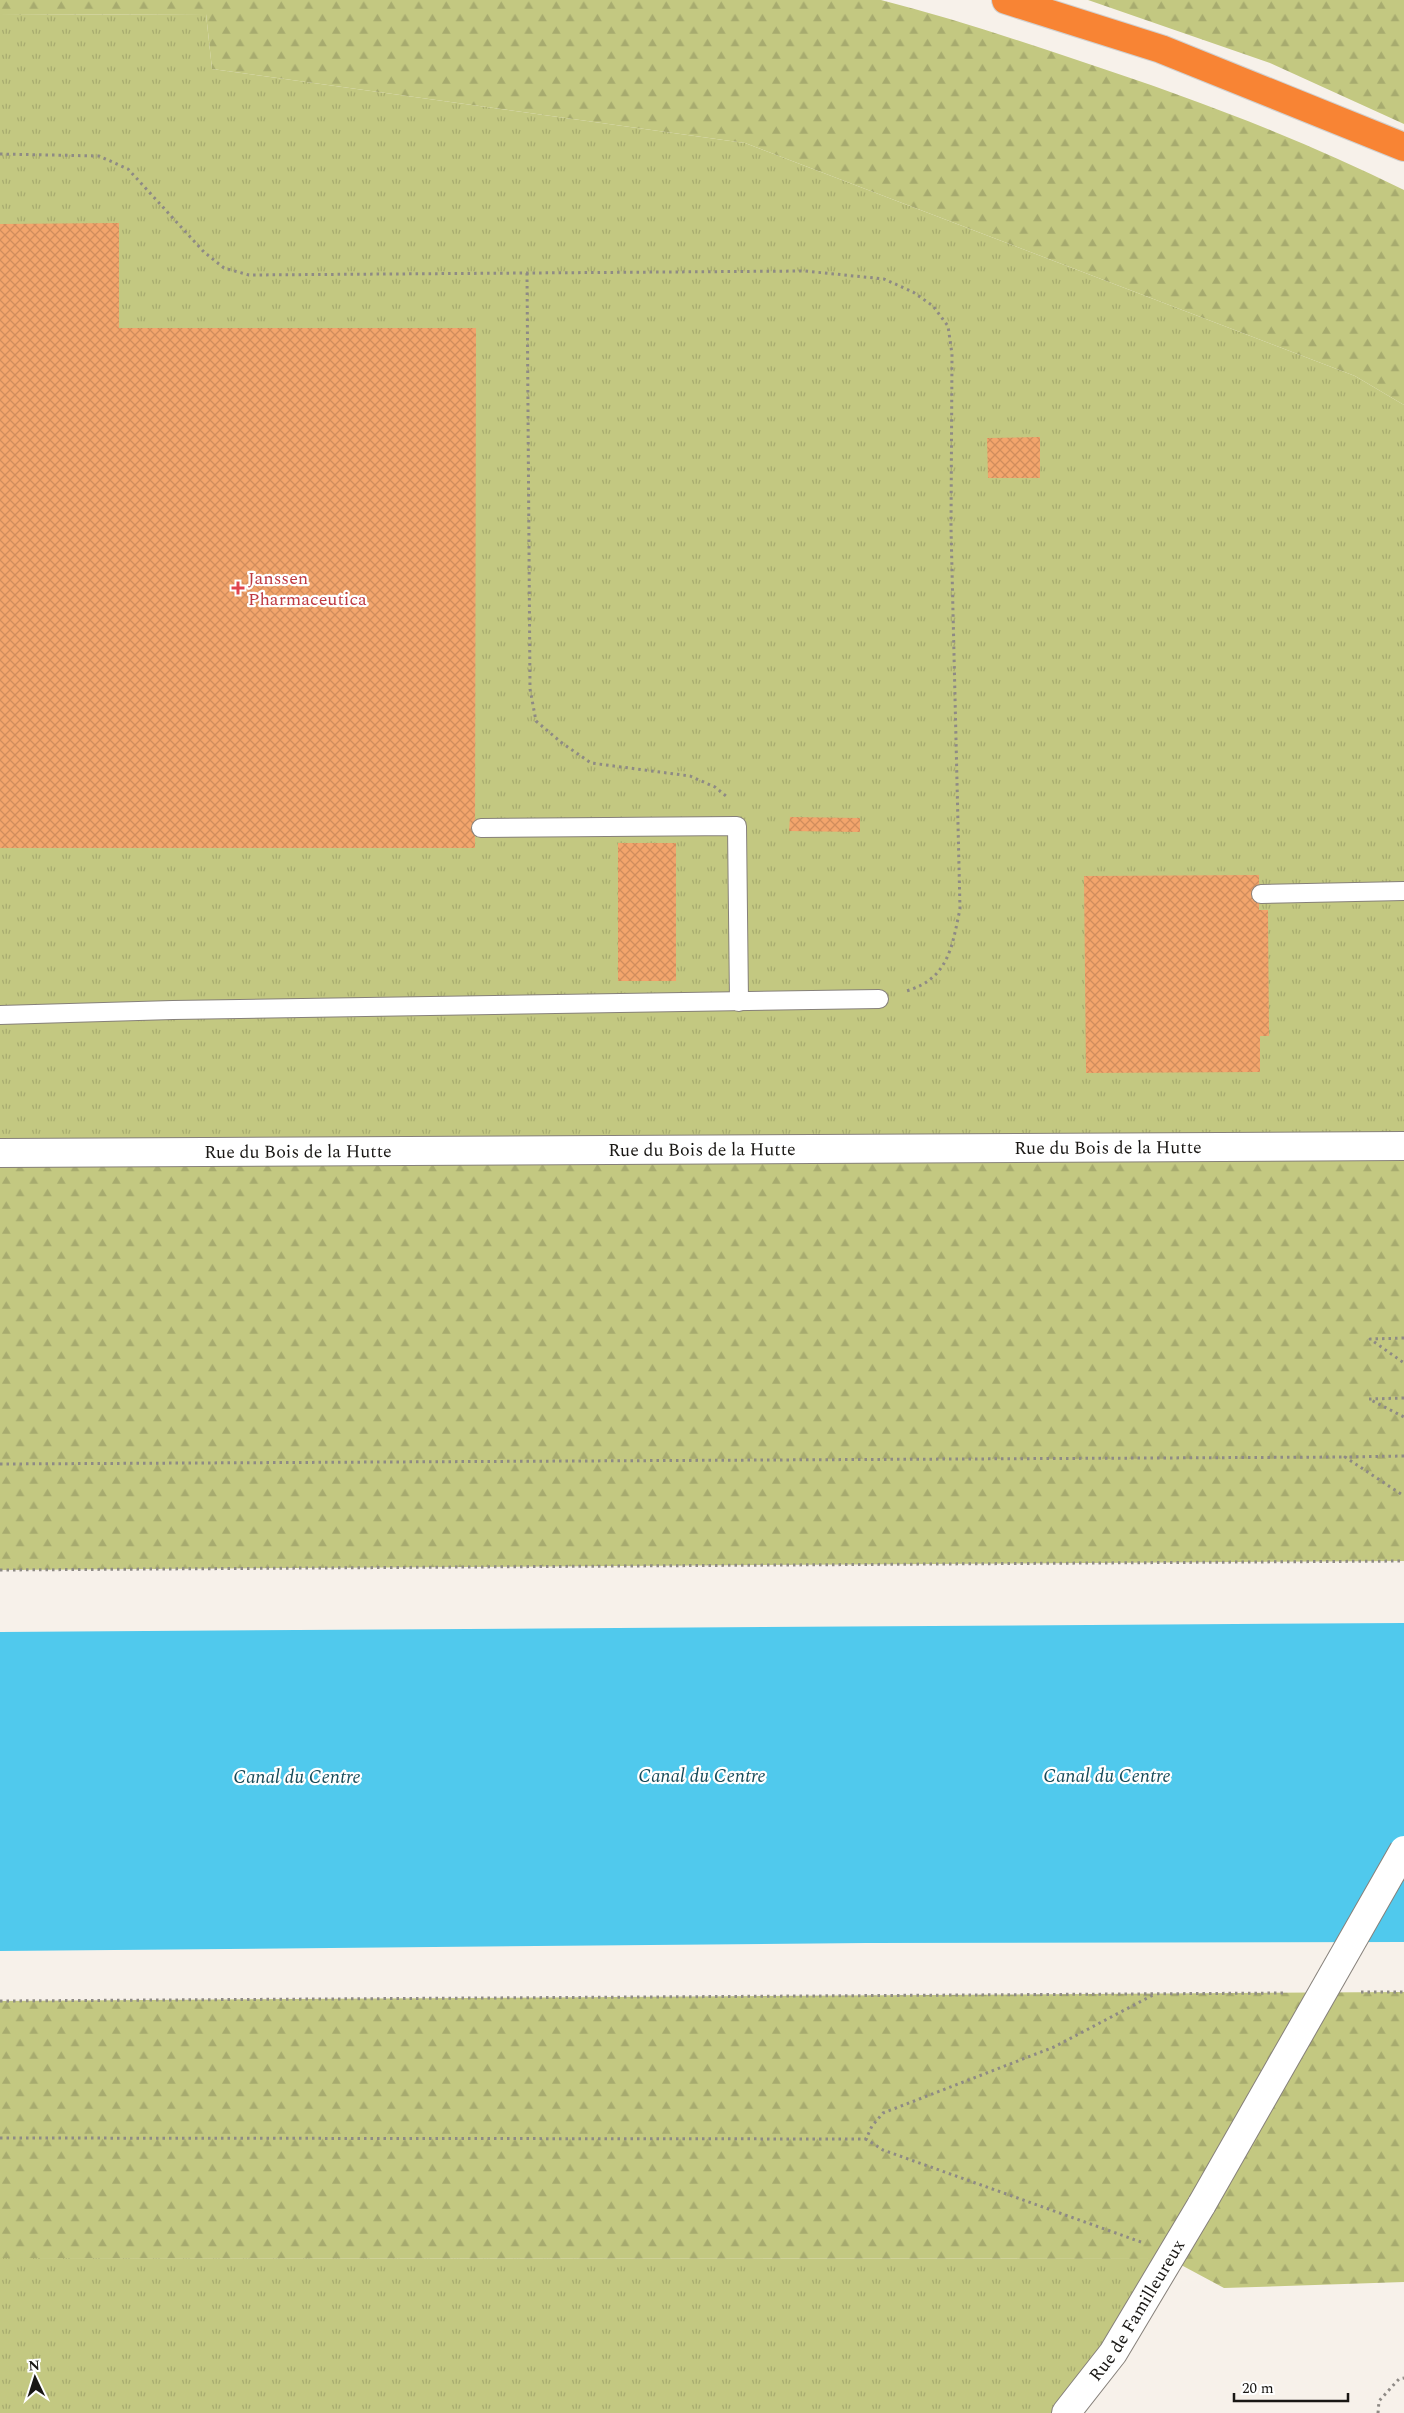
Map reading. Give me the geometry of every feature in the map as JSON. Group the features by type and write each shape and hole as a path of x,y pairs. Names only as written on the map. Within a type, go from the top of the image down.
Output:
{"highway":[{"path":"1006,0 1161,49 1404,147"}],"street":[{"name":"Rue du Bois de la Hutte","path":"0,1153 1404,1146"},
{"name":"Rue de Familleureux","path":"1066,2413 1113,2353 1202,2204 1404,1850"}],"lane":[{"path":"481,828 737,826 739,1002"},
{"path":"1262,894 1404,891"},
{"path":"0,1016 173,1010 879,999"}],"path":[{"path":"0,154 99,156 128,169 204,252 224,268 248,275 805,271 884,279 913,292 934,306 948,326 952,354 951,527 960,909 950,954 930,980 910,990 879,999"},
{"path":"527,273 530,689 536,721 562,743 591,763 690,776 715,787 729,799 736,816 737,826"},
{"path":"1404,1338 1370,1339 1404,1363"},
{"path":"1404,1398 1368,1399 1404,1416"},
{"path":"0,1464 1404,1456"},
{"path":"1345,1457 1404,1496"},
{"path":"0,1570 1404,1561"},
{"path":"1354,1992 1404,1992"},
{"path":"866,2140 872,2126 883,2113 1054,2048 1155,1993"},
{"path":"0,2001 1285,1993"},
{"path":"0,2138 866,2140 882,2150 1144,2243 1170,2258"},
{"path":"1378,2413 1379,2401 1399,2378 1404,2378"}],"green space":[{"path":"0,0 881,0 931,14 1122,75 1204,104 1325,153 1404,190 1404,405 1355,376 745,143 212,69 206,14 0,15"},
{"path":"1088,0 1404,0 1404,124 1270,63"},
{"path":"206,14 212,69 745,143 1355,376 1404,405 1404,1146 0,1153 0,15"},
{"path":"1404,1146 1404,1561 0,1570 0,1153"},
{"path":"1404,1992 1404,2282 1224,2288 1170,2259 0,2258 0,2001"},
{"path":"0,2258 1170,2259 1066,2413 0,2413"}],"water":[{"name":"Canal du Centre","path":"1404,1623 1404,1942 866,1943 0,1951 0,1632"}],"building":[{"name":"Janssen Pharmaceutica","path":"119,223 119,328 476,328 475,848 0,848 0,224"},
{"path":"1040,437 1040,478 988,478 987,438"},
{"path":"790,817 860,818 860,832 789,831"},
{"path":"618,843 676,843 676,981 618,981"},
{"path":"1259,875 1259,910 1268,910 1269,1036 1260,1036 1260,1072 1086,1073 1084,876"}],"place":[{"name":"Janssen Pharmaceutica","path":"238,588"}]}
